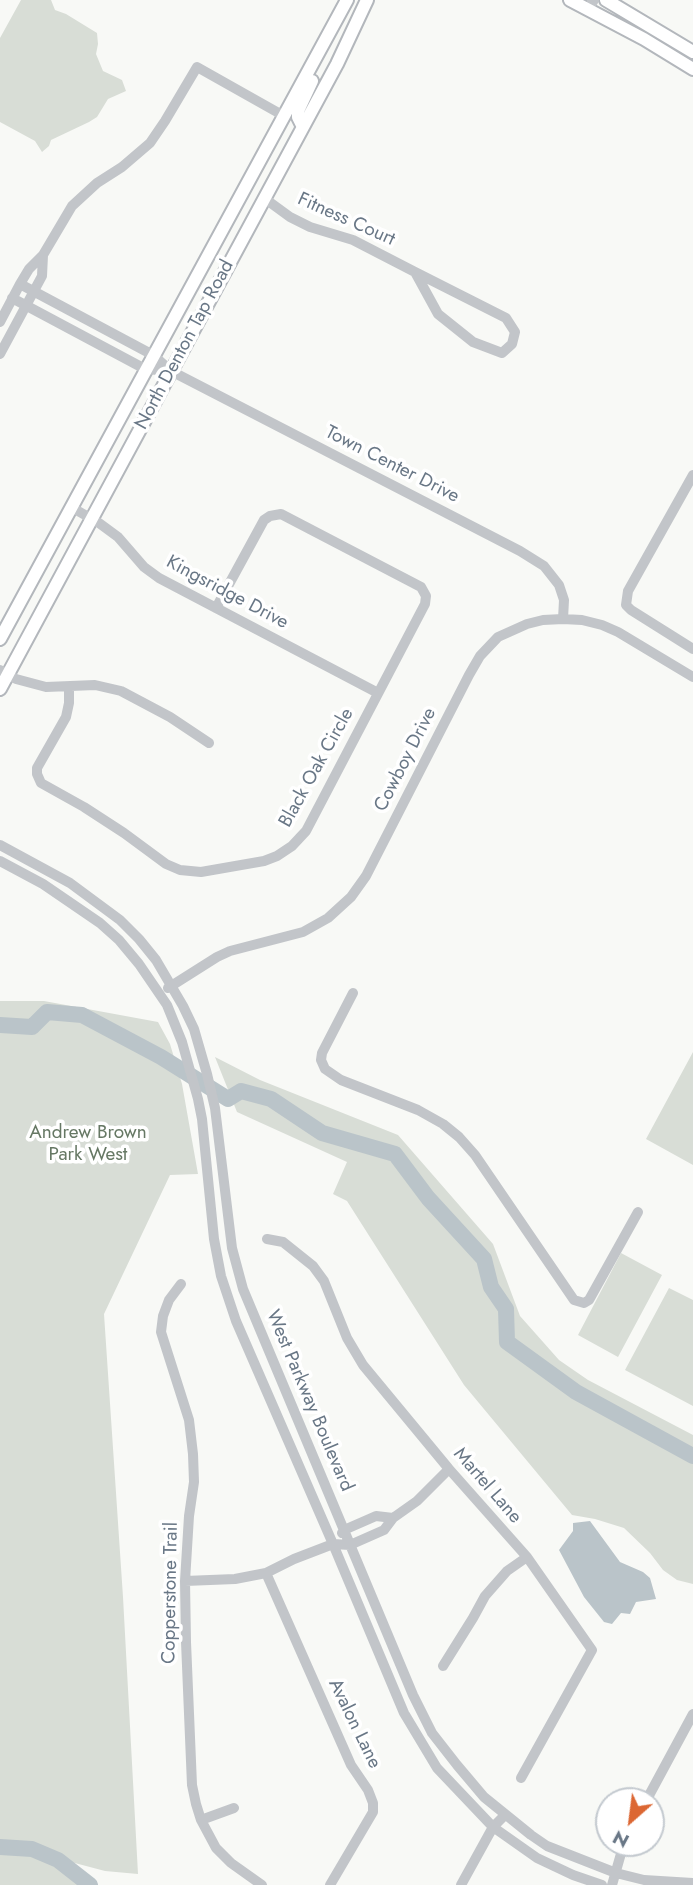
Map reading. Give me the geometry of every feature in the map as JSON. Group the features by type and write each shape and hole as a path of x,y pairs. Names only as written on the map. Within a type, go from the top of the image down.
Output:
{"main road":[{"name":"North Denton Tap Road","path":"0,639 346,0"},
{"name":"North Denton Tap Road","path":"0,690 4,672 267,194 337,64 367,0"},
{"path":"570,0 591,5 693,69"},
{"path":"606,0 693,52"},
{"path":"303,127 298,111 316,72 321,47"},
{"path":"267,194 274,168 292,132 290,122 284,116"}],"street":[{"path":"0,321 29,269 43,255 72,206 97,183 122,167 150,143 197,67 284,116"},
{"name":"Fitness Court","path":"267,194 290,217 310,227 353,240 415,271 506,318 516,332 512,344 502,353 473,342 438,314 415,271"},
{"path":"0,354 42,275 43,255"},
{"name":"Town Center Drive","path":"20,284 153,355 171,371 520,551 544,566 559,585 564,600 563,619"},
{"name":"Town Center Drive","path":"12,298 145,369 171,371"},
{"path":"693,475 628,591 626,605 693,649"},
{"name":"Kingsridge Drive","path":"71,507 118,537 144,567 159,578 378,693"},
{"name":"Black Oak Circle","path":"69,688 66,717 37,768 41,783 94,813 166,864 180,870 201,872 264,861 277,856 292,846 306,831 425,604 426,596 421,587 281,514 264,520 216,608"},
{"name":"Cowboy Drive","path":"160,993 224,954 303,932 328,918 351,897 366,876 480,656 498,637 543,620 582,620 618,632 693,677"},
{"path":"4,672 46,687 95,685 121,691 170,717 209,743"},
{"name":"West Parkway Boulevard","path":"0,845 69,883 120,920 156,960 194,1029 215,1108 230,1235 243,1289 413,1695 432,1733 484,1797 547,1846 617,1874 644,1880 693,1884"},
{"name":"West Parkway Boulevard","path":"0,861 43,884 100,923 119,940 160,993 176,1024 202,1119 214,1239 221,1276 236,1321 404,1713 437,1768 493,1827 537,1858 602,1885"},
{"path":"353,993 322,1053 321,1060 325,1069 341,1080 418,1110 459,1137 475,1155 574,1300 584,1303 589,1300 638,1212"},
{"name":"Martel Lane","path":"267,1239 283,1242 313,1266 324,1281 347,1338 363,1366 527,1557 592,1650 521,1777"},
{"name":"Copperstone Trail","path":"181,1284 169,1300 161,1332 189,1420 193,1454 194,1482 185,1581 192,1785 201,1820 216,1848 231,1863 262,1885"},
{"path":"185,1581 235,1579 266,1573 333,1544 350,1545 384,1530 393,1518 417,1501 449,1469"},
{"path":"333,1544 344,1530 376,1516 393,1518"},
{"path":"443,1666 485,1595 507,1571 527,1557"},
{"name":"Avalon Lane","path":"266,1573 351,1765 368,1790 373,1803 373,1812 330,1885"},
{"path":"653,1787 693,1713"},
{"path":"201,1820 234,1808"},
{"path":"461,1885 493,1827 505,1815"},
{"path":"612,1885 621,1857"}],"green space":[{"path":"21,0 51,0 55,10 97,33 96,54 103,71 122,80 126,91 108,99 97,117 51,140 42,152 35,141 0,122 0,38"},
{"name":"Andrew Brown Park West","path":"0,1001 44,1001 158,1022 170,1044 182,1084 198,1174 170,1175 104,1314 138,1874 105,1871 52,1857 90,1885 0,1885 0,1847 21,1848 0,1841"},
{"path":"693,1052 693,1165 646,1139"},
{"path":"215,1057 260,1080 398,1135 493,1244 520,1316 559,1360 588,1380 693,1435 693,1584 677,1580 663,1570 624,1528 572,1515 464,1385 347,1201 333,1194 347,1162 237,1112"},
{"path":"621,1253 662,1275 618,1357 578,1335"},
{"path":"669,1288 693,1300 693,1406 625,1370"}],"shaded area":[{"path":"590,1521 620,1562 650,1578 656,1599 636,1602 630,1614 621,1613 612,1624 604,1622 584,1597 559,1550 573,1531 573,1523"}],"waterway":[{"path":"0,1025 32,1027 47,1012 82,1015 161,1057 228,1099 241,1091 271,1099 322,1133 395,1154 428,1198 484,1259 491,1287 506,1309 507,1342 576,1392 693,1456"},
{"path":"0,1847 32,1849 58,1860 90,1885"}]}
